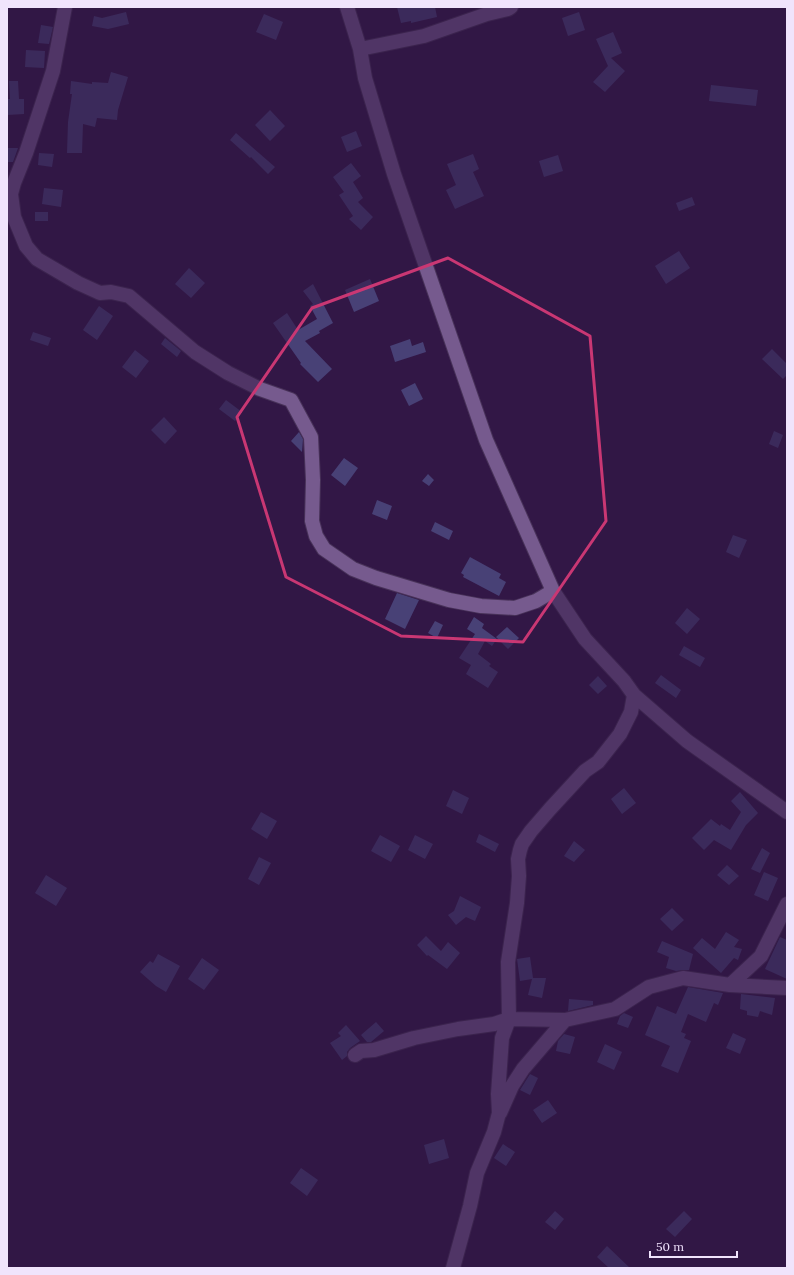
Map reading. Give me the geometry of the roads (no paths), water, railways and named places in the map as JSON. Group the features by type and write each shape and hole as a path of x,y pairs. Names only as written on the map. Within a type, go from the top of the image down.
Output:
{"street":[{"path":"65,7 53,72 11,194 14,217 26,246 37,259 78,283 100,292 111,292 129,296 195,352 228,373 260,389 291,400 311,438 312,521 316,536 324,549 353,569 376,578 449,600 481,606 515,608 536,602 553,592"},
{"path":"347,7 360,49 365,78 394,174 486,440 553,592 584,639 624,681 634,696 687,741 787,812"},
{"path":"360,49 424,36 486,14 511,7"},
{"path":"500,1113 498,1094 502,1038 509,1019 508,962 517,903 519,876 518,859 522,844 550,809 585,771 598,762 620,734 631,712 634,696"},
{"path":"730,985 761,956 787,904"},
{"path":"356,1055 361,1051 374,1050 414,1038 458,1029 494,1024 509,1019 565,1020 615,1009 649,987 683,978 730,985 787,988"},
{"path":"453,1268 470,1206 477,1173 512,1086 523,1069 565,1020"}]}
